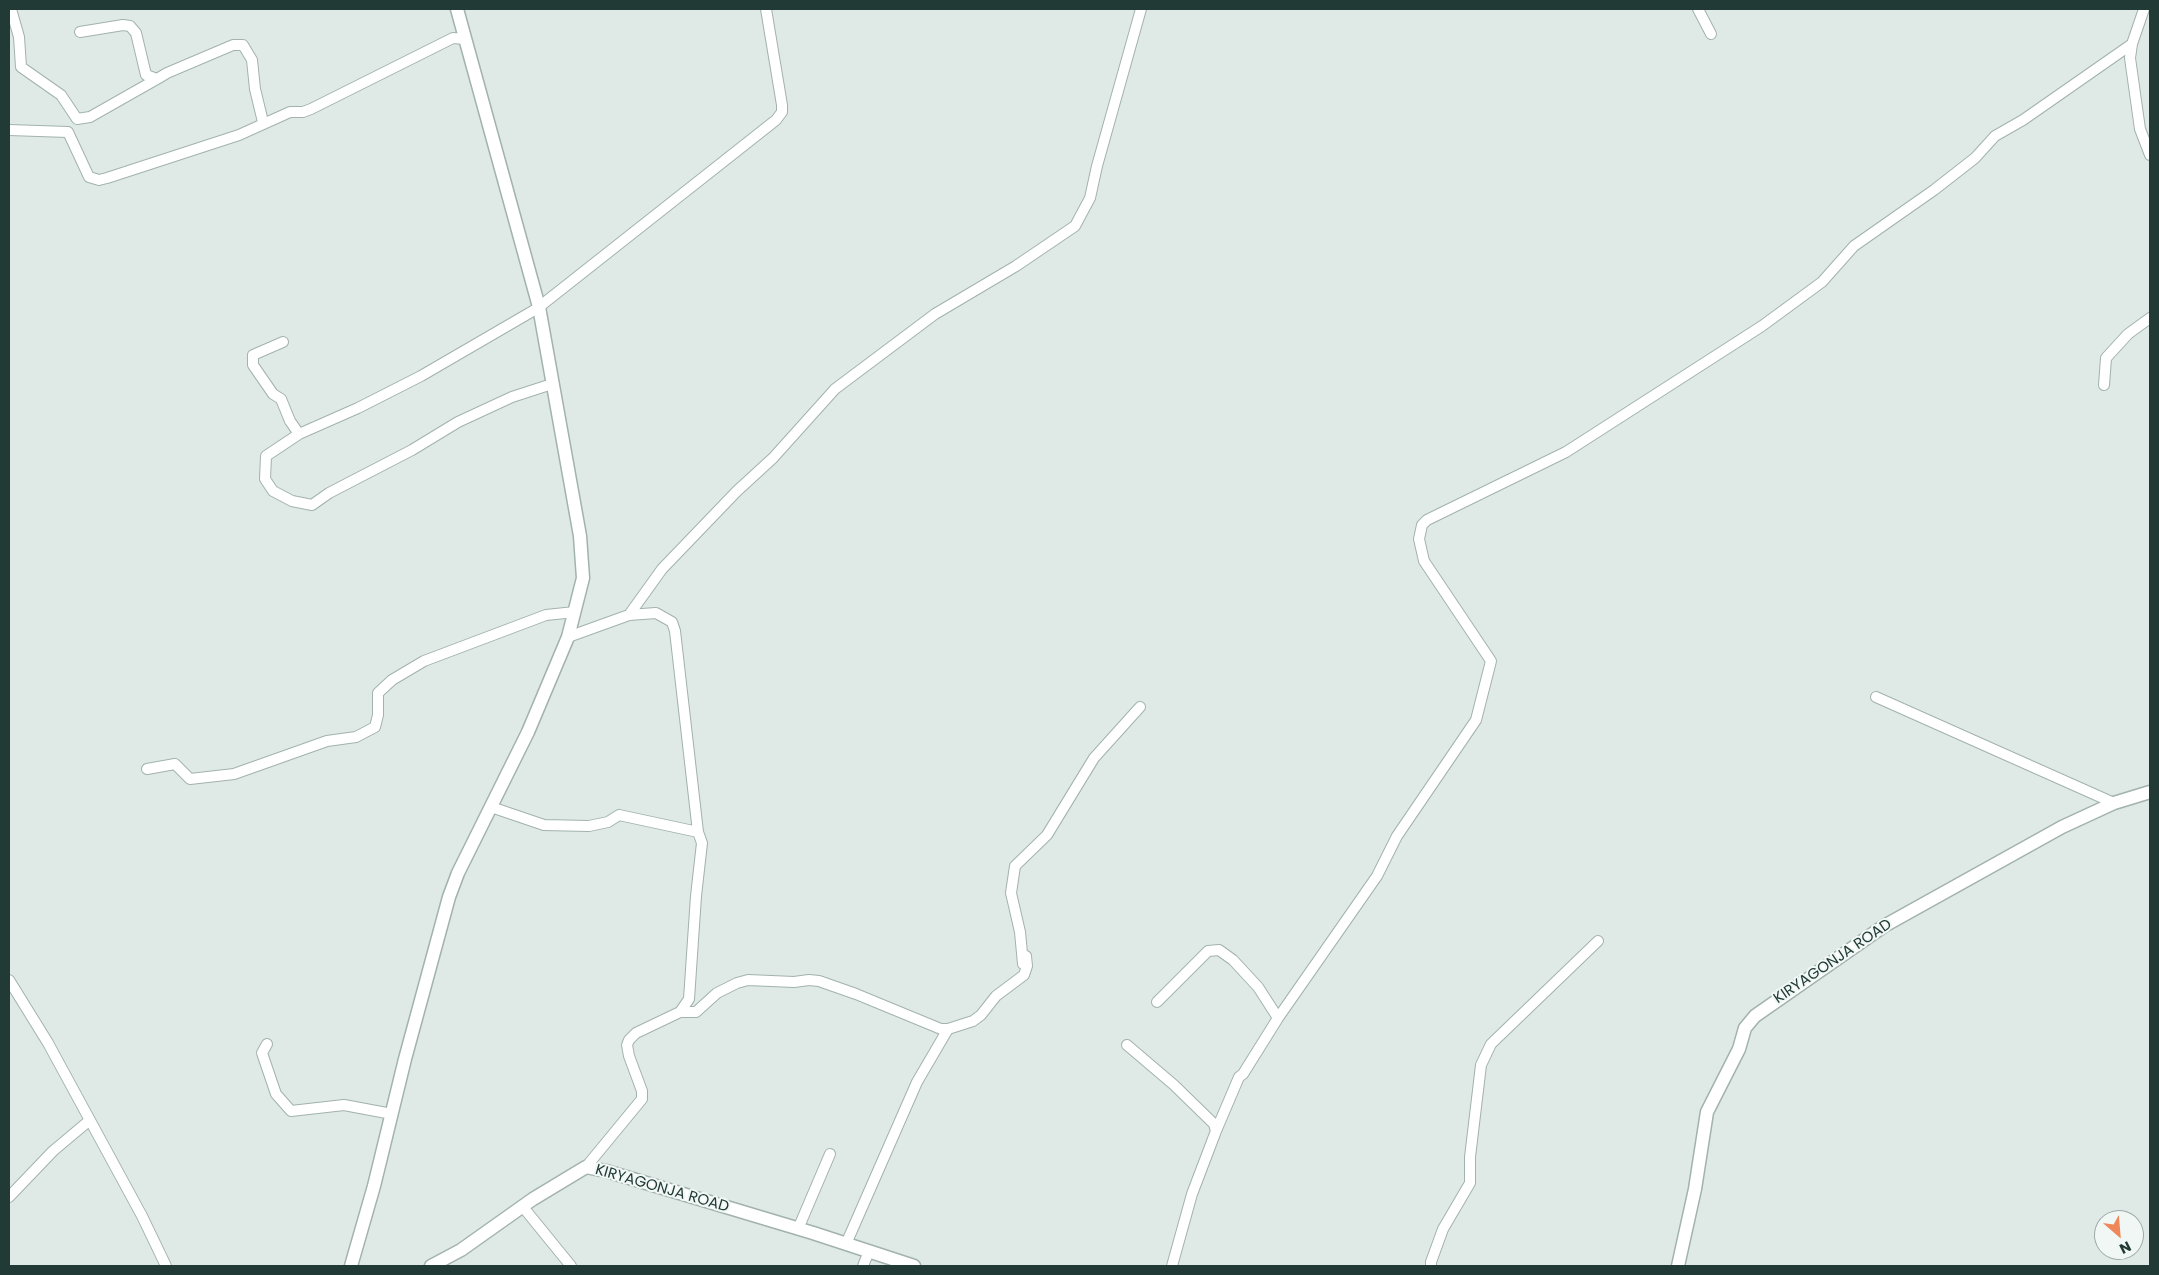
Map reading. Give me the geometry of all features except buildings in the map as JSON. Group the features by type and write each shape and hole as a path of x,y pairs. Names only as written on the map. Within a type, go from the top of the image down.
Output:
{"street":[{"path":"10,9 19,37 21,67 61,96 77,119 90,117 157,80 167,72 233,44 242,45 247,49 252,60 254,89 263,122"},
{"path":"351,1266 374,1186 449,897 528,732 568,637 583,578 580,536 539,308 457,9"},
{"path":"552,384 512,397 458,422 412,450 329,493 312,505 292,501 274,491 265,479 266,456 299,434 421,376 539,308 776,120 782,112 782,105 766,9"},
{"path":"629,615 662,569 737,491 773,458 835,390 935,314 1016,266 1076,226 1090,198 1141,9"},
{"path":"1698,9 1711,34"},
{"path":"2144,9 2132,44 2130,58 2140,129 2150,153"},
{"path":"80,32 123,24 130,26 136,33 146,75 157,80"},
{"path":"9,130 68,132 89,177 99,180 118,176 239,135 263,122 290,112 303,112 311,109 453,38 465,39"},
{"path":"1172,1266 1192,1194 1237,1082 1278,1018 1377,876 1397,836 1476,720 1491,661 1424,561 1419,539 1422,525 1434,517 1566,452 1770,321 1822,282 1854,246 1934,190 1975,158 1987,142 2023,120 2132,44"},
{"path":"2104,385 2106,358 2128,334 2150,318"},
{"path":"283,342 253,355 253,365 272,394 281,399 290,421 299,434"},
{"path":"147,769 175,764 190,779 234,774 327,741 356,737 375,727 378,714 378,693 392,680 424,662 546,615 575,612"},
{"path":"568,637 629,615 656,613 672,622 675,630 698,832 702,843 696,896 689,999 680,1012"},
{"path":"1876,697 2114,803"},
{"path":"1024,975 1020,932 1010,893 1015,866 1047,835 1094,758 1140,707"},
{"name":"KIRYAGONJA ROAD","path":"1678,1266 1695,1189 1708,1112 1739,1050 1745,1028 1755,1016 1884,926 2062,827 2114,803 2150,792"},
{"path":"491,807 544,825 589,826 608,822 620,815 698,832"},
{"path":"1431,1266 1430,1262 1443,1230 1470,1183 1470,1157 1481,1065 1491,1044 1598,941"},
{"path":"1157,1002 1208,951 1219,950 1233,960 1258,986 1278,1018"},
{"path":"586,1167 642,1100 642,1091 629,1056 627,1045 629,1040 636,1033 680,1012 696,1012 717,993 737,983 748,980 819,981 941,1029 948,1029 973,1021 996,996 1024,975 1027,966 1026,956"},
{"path":"9,980 48,1043 166,1266"},
{"path":"846,1244 918,1082 948,1029"},
{"path":"268,1044 262,1053 276,1094 291,1111 344,1105 392,1114"},
{"path":"1128,1045 1214,1124 1216,1131"},
{"path":"9,1197 53,1151 90,1120"},
{"path":"798,1229 830,1154"},
{"name":"KIRYAGONJA ROAD","path":"431,1266 461,1250 523,1207 586,1167 606,1170 914,1266"},
{"path":"523,1207 572,1266"},
{"path":"863,1266 869,1252"}]}
